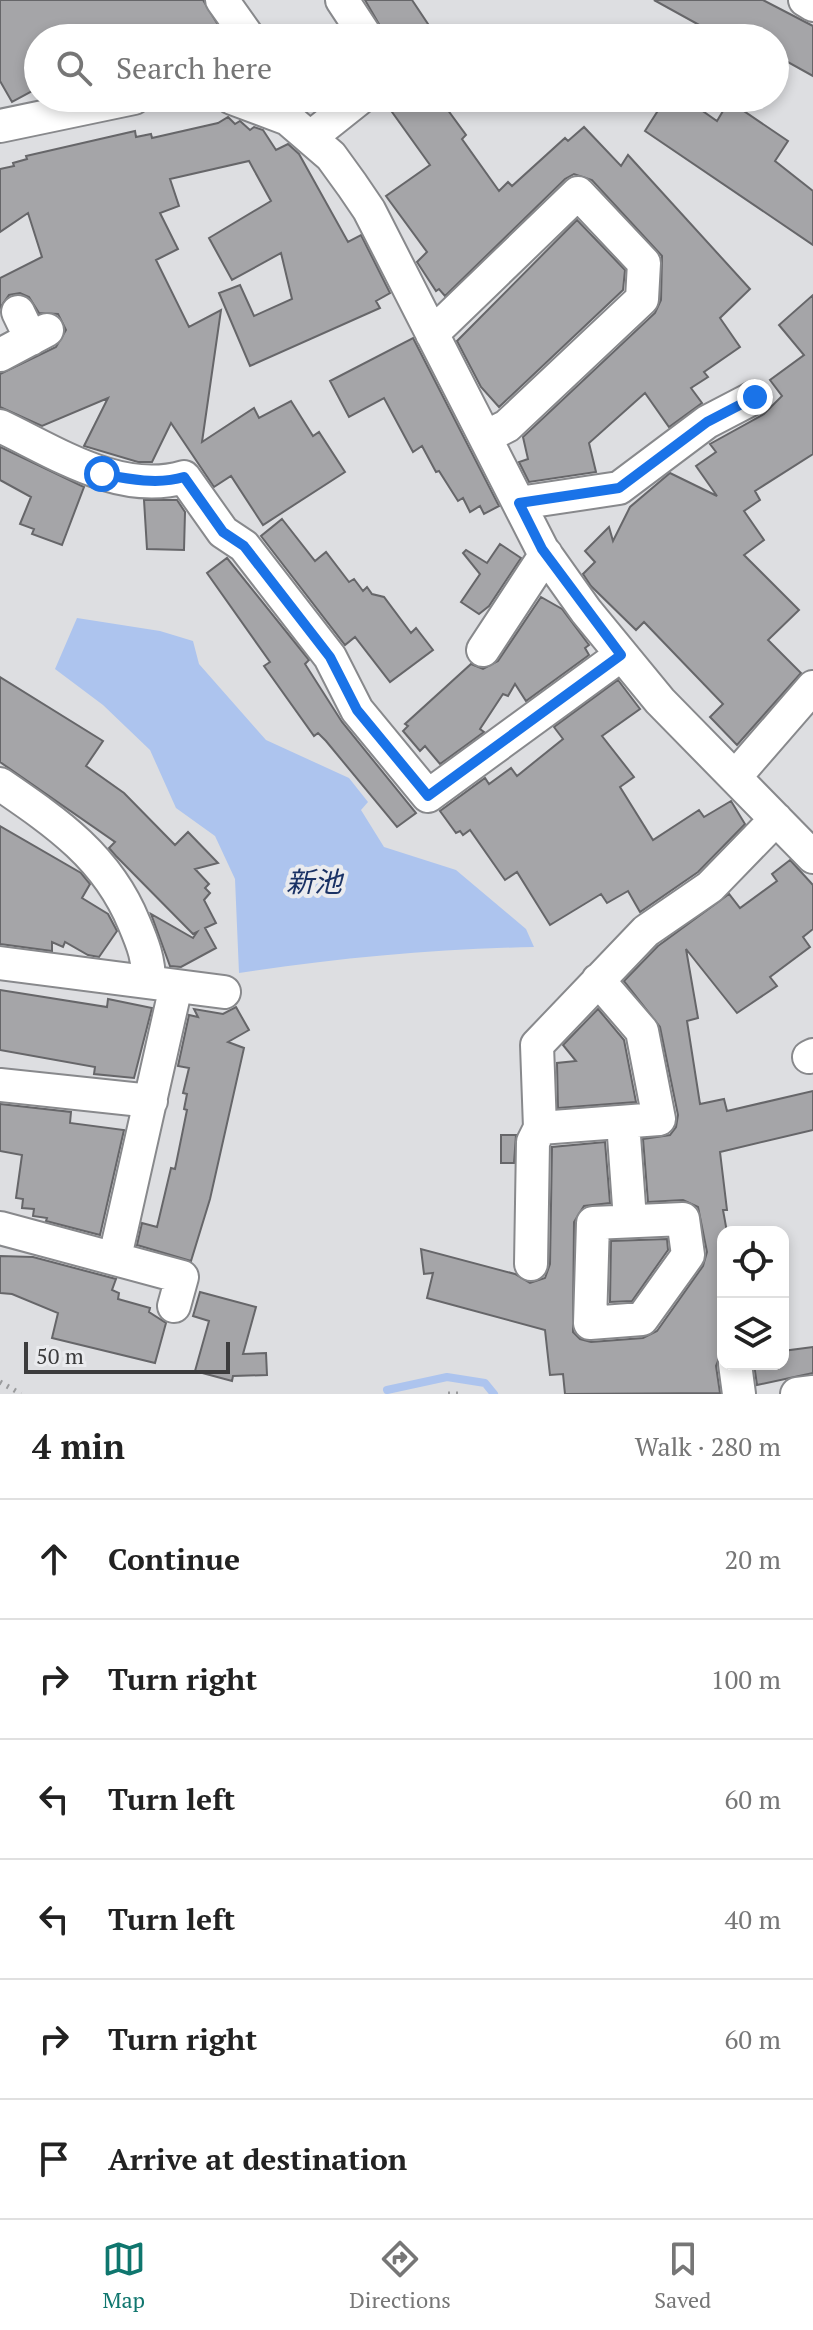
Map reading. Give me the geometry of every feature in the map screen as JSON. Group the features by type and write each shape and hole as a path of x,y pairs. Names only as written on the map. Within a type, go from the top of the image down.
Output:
{"street":[{"path":"222,0 239,24"},
{"path":"342,0 358,24"},
{"path":"805,0 813,5"},
{"path":"0,126 67,112"},
{"path":"287,112 331,156 369,210 546,554 621,655 813,857"},
{"path":"311,137 342,112"},
{"path":"432,334 578,193 644,263 642,299 507,426 485,437"},
{"path":"0,355 32,327"},
{"path":"519,503 619,488 707,422 755,397"},
{"path":"0,426 102,474 172,481 184,477 223,532 244,546 330,657 357,710 428,796 621,655"},
{"path":"483,650 546,554"},
{"path":"735,777 813,687"},
{"path":"0,784 79,841 101,864 121,893 149,961 163,984 151,1101 115,1257"},
{"path":"531,1264 533,1142 540,1128 537,1045 646,931 710,887 776,819"},
{"path":"0,963 224,992"},
{"path":"540,1128 659,1119 642,1031 598,980"},
{"path":"0,1085 151,1101"},
{"path":"623,1122 630,1220"},
{"path":"0,1228 182,1277 174,1306"},
{"path":"736,1370 739,1394"},
{"path":"797,1394 813,1392"}],"path":[{"path":"0,1382 21,1394"},
{"path":"448,1394 463,1394"}],"water":[{"name":"新池","path":"77,618 160,631 193,641 199,664 266,740 349,778 368,802 361,810 384,847 456,870 526,929 534,947 386,955 239,973 235,879 215,836 176,808 150,750 103,705 55,669"}],"building":[{"path":"0,0 203,0 218,24 24,24 24,96 12,102 0,81"},
{"path":"365,0 412,0 428,24 379,24"},
{"path":"654,0 763,0 813,26 813,76 789,63 789,24 697,24"},
{"path":"392,112 449,112 466,135 462,139 499,191 508,182 512,186 565,138 568,141 584,127 621,166 628,155 750,289 720,318 740,347 704,372 708,377 691,388 702,403 669,427 645,393 589,443 596,472 529,482 519,462 528,459 523,437 655,313 661,300 662,256 592,180 574,174 565,179 445,296 439,289 436,291 417,262 427,252 386,196 430,165"},
{"path":"657,112 704,112 717,121 722,112 745,112 788,141 775,161 813,191 813,245 645,131"},
{"path":"228,117 235,124 240,121 250,130 254,127 263,130 276,150 288,144 299,154 348,242 361,235 390,293 376,301 380,308 250,366 219,293 240,285 254,316 292,299 281,253 232,280 209,238 271,201 249,161 170,179 179,206 160,213 178,249 156,260 189,327 221,310 202,442 254,408 259,418 291,401 313,436 319,432 345,472 263,525 231,476 214,487 171,423 152,462 138,462 84,446 108,398 42,426 0,407 0,374 56,347 66,330 58,314 39,313 29,297 20,293 9,295 0,308 0,278 42,257 28,213 0,232 0,169 14,166 13,163 27,159 26,156 135,131 136,137 151,134 152,138 218,123"},
{"path":"577,220 625,270 623,290 499,407 481,387 457,341"},
{"path":"813,295 813,454 755,491 760,500 744,511 764,540 744,555 799,610 768,640 801,673 737,745 710,717 723,704 644,622 636,630 591,586 583,574 595,562 585,551 609,527 613,541 630,507 670,473 717,496 696,466 716,452 710,444 764,414 782,396 770,380 804,355 779,325"},
{"path":"413,338 499,506 484,514 480,506 470,512 463,498 458,501 439,471 436,472 422,446 413,452 384,398 349,417 330,381"},
{"path":"0,447 84,487 62,545 32,534 34,529 20,524 31,497 0,480"},
{"path":"144,500 177,500 185,512 184,550 147,549"},
{"path":"282,519 315,561 326,552 349,582 354,579 363,591 367,587 372,594 384,597 411,633 416,628 433,650 390,682 355,637 345,645 261,536"},
{"path":"500,544 521,558 489,606 479,614 461,602 480,574 463,553 466,550 487,563"},
{"path":"227,558 309,660 305,664 342,722 416,813 397,827 326,741 318,733 314,736 264,666 270,662 207,573"},
{"path":"541,597 562,609 589,645 585,648 589,655 526,701 515,684 508,696 503,694 480,729 484,732 440,764 425,746 420,751 403,731 408,726 405,724 471,664 483,669 498,661"},
{"path":"0,677 103,741 86,766 124,793 175,845 188,832 218,863 195,869 209,884 205,888 210,893 204,900 216,923 205,928 216,948 181,967 170,966 151,914 193,938 197,932 193,934 116,856 109,848 115,842 0,762"},
{"path":"618,680 640,709 602,736 634,777 620,787 653,840 699,810 704,817 731,801 745,824 698,872 640,912 628,891 607,903 601,894 550,925 517,872 505,880 470,830 463,835 460,831 456,833 440,811 485,778 489,784 511,768 517,776 563,739 554,727"},
{"path":"0,826 81,873 90,884 82,898 108,914 117,931 99,957 88,955 65,942 63,947 52,942 52,951 0,944"},
{"path":"790,860 813,885 813,929 803,937 810,947 770,977 777,986 737,1013 686,949 698,1018 687,1021 700,1104 724,1099 727,1111 813,1091 813,1130 720,1152 727,1210 723,1210 726,1226 717,1226 716,1366 720,1393 565,1394 563,1374 550,1375 545,1330 427,1298 433,1273 424,1274 421,1249 515,1274 530,1283 545,1278 550,1264 552,1147 605,1142 610,1203 584,1206 574,1222 573,1332 580,1339 591,1342 643,1338 657,1331 703,1266 707,1252 698,1207 683,1200 648,1202 643,1139 670,1135 676,1127 678,1115 660,1027 624,981 658,946 729,894 740,908 777,881 772,874"},
{"path":"0,990 107,1007 108,999 152,1008 134,1078 94,1074 95,1067 0,1050"},
{"path":"236,1007 249,1030 228,1042 244,1048 210,1199 191,1261 137,1245 142,1223 157,1227 171,1168 175,1169 187,1110 184,1109 187,1094 183,1093 189,1068 178,1066 189,1015 198,1017 194,1009 223,1014"},
{"path":"598,1009 624,1040 636,1102 558,1108 557,1063 576,1061 563,1045"},
{"path":"0,1104 71,1112 70,1123 124,1130 100,1235 46,1221 47,1218 33,1216 34,1209 22,1208 23,1199 16,1198 22,1155 0,1151"},
{"path":"501,1135 516,1135 514,1163 501,1163"},
{"path":"667,1239 668,1250 632,1301 610,1302 611,1241"},
{"path":"0,1256 33,1257 116,1279 112,1290 119,1293 118,1299 150,1308 149,1312 166,1323 155,1363 52,1338 58,1313 12,1294 0,1293"},
{"path":"200,1292 256,1307 243,1354 266,1353 267,1375 233,1376 232,1381 195,1371 209,1321 193,1316"},
{"path":"813,1347 813,1373 757,1385 755,1370 789,1370 789,1350"}],"waterway":[{"path":"387,1390 447,1377 485,1383 494,1394"}],"route":[{"path":"102,474 172,481 184,477 223,532 244,546 330,657 357,710 428,796 621,655 542,549 519,503 619,488 707,422 755,397"}]}
